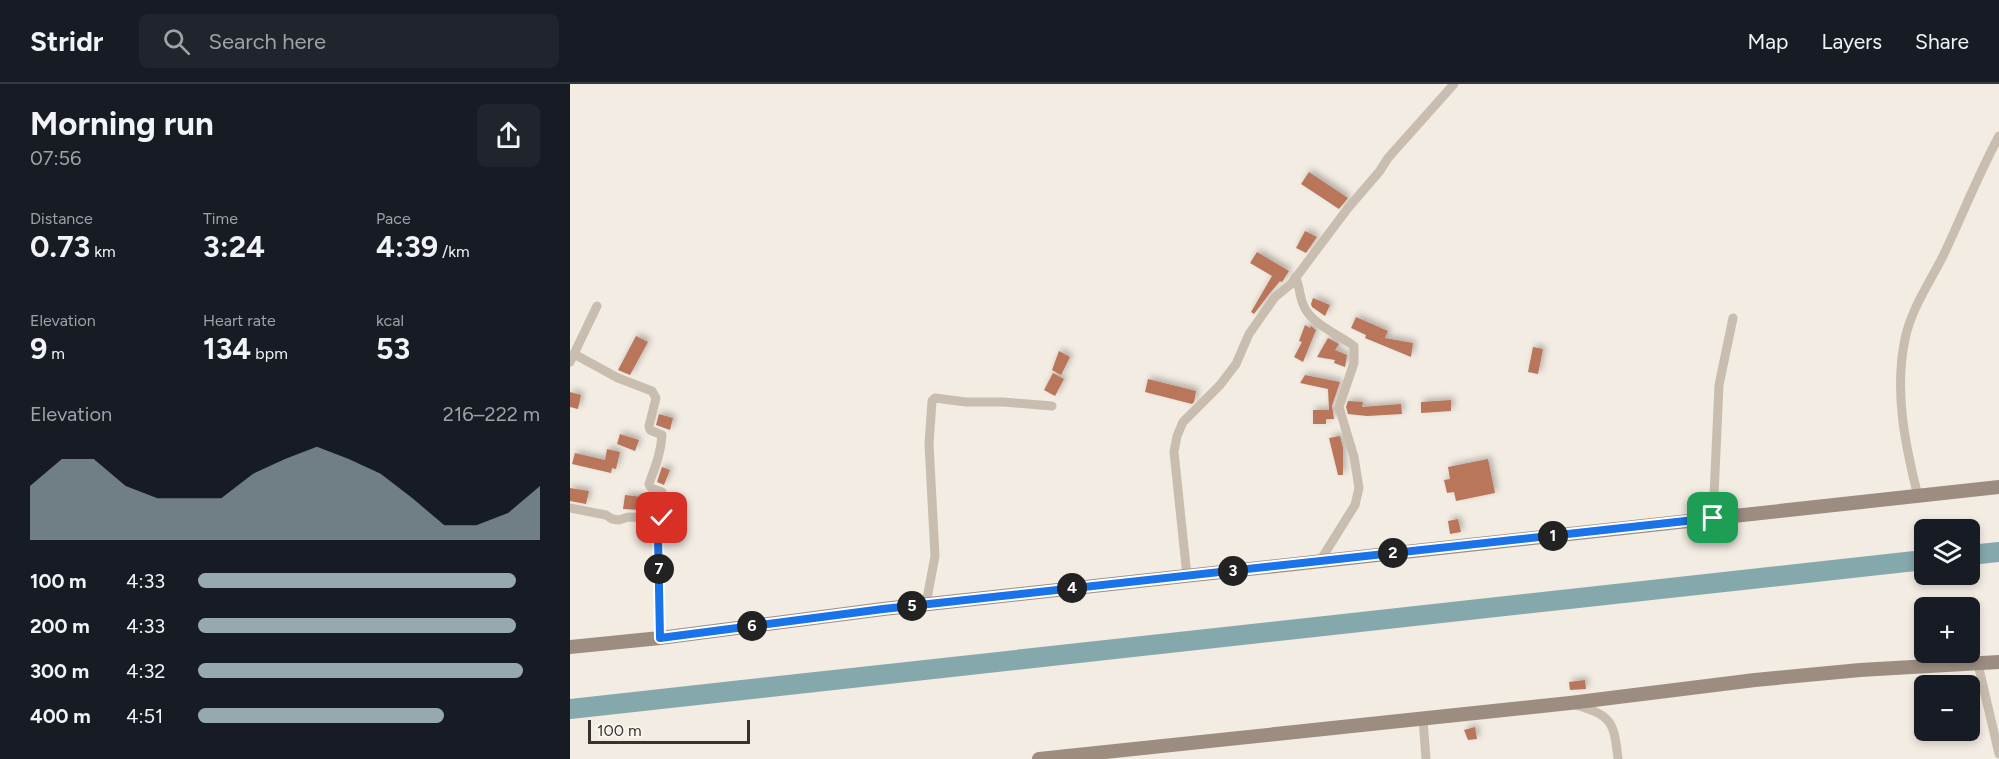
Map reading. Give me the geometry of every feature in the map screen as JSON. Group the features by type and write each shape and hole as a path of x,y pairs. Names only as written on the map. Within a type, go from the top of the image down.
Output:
{"street":[{"path":"1187,576 1174,462 1177,436 1183,422 1220,385 1236,364 1255,325 1275,297 1288,286 1348,208 1380,172 1388,158 1455,84"},
{"path":"1918,496 1906,451 1901,407 1901,366 1905,337 1917,307 1999,136"},
{"path":"1295,277 1303,306 1312,318 1354,346 1354,363 1339,407 1354,457 1359,488 1355,505 1320,561"},
{"path":"597,306 572,358 652,391 656,399 649,426 651,430 662,435 662,445 649,484 651,488 662,492 666,501 658,537 660,638"},
{"path":"1713,518 1719,385 1733,318"},
{"path":"926,604 935,556 929,444 932,401 935,398 966,402 1052,406"},
{"path":"570,647 660,638 926,604 1999,487"},
{"path":"570,508 606,514 612,519 620,520 628,517 662,518"},
{"path":"1039,759 1127,755 1816,674 1999,662"},
{"path":"1978,664 1999,754"},
{"path":"1570,703 1592,710 1610,721 1616,738 1618,759"},
{"path":"1423,719 1426,759"}],"building":[{"path":"1309,172 1348,198 1339,209 1301,184"},
{"path":"1305,231 1317,237 1306,253 1296,248"},
{"path":"1257,252 1289,271 1254,314 1251,312 1272,276 1250,263"},
{"path":"1313,298 1330,305 1325,316 1312,307"},
{"path":"1356,317 1388,331 1385,338 1413,343 1411,357 1365,338 1366,335 1351,328"},
{"path":"1305,325 1316,330 1303,362 1294,357 1302,342 1299,341"},
{"path":"636,336 648,342 630,375 618,370"},
{"path":"1328,338 1339,344 1335,350 1347,355 1345,367 1334,363 1335,360 1317,357"},
{"path":"1533,347 1543,349 1538,374 1528,372"},
{"path":"1059,351 1070,357 1061,375 1052,370"},
{"path":"1053,373 1064,379 1055,396 1044,390"},
{"path":"1305,375 1340,382 1332,406 1334,419 1326,419 1326,424 1313,424 1313,410 1329,410 1328,389 1300,383"},
{"path":"1148,379 1196,391 1194,402 1192,404 1145,392"},
{"path":"570,392 581,395 578,409 570,407"},
{"path":"1451,400 1451,411 1421,413 1421,402"},
{"path":"1348,401 1363,402 1362,407 1401,404 1402,414 1367,416 1348,414 1346,407"},
{"path":"659,414 673,418 670,430 656,425"},
{"path":"620,434 639,440 635,451 617,444"},
{"path":"1340,436 1343,448 1343,475 1338,475 1329,438"},
{"path":"607,449 620,452 616,469 612,468 611,473 572,464 575,453 605,460"},
{"path":"1488,459 1495,493 1456,501 1454,492 1447,493 1444,480 1450,479 1448,467"},
{"path":"662,467 670,470 664,485 657,482"},
{"path":"570,488 589,491 586,504 570,501"},
{"path":"625,495 642,497 641,510 623,509"},
{"path":"1458,519 1461,532 1450,534 1448,521"},
{"path":"1585,680 1586,689 1570,690 1569,682"},
{"path":"1475,727 1477,739 1468,740 1464,730"}],"waterway":[{"path":"1980,554 1999,552"},
{"path":"570,709 1914,561"}],"route":[{"path":"662,518 658,537 660,638 883,609 1713,518"}]}
